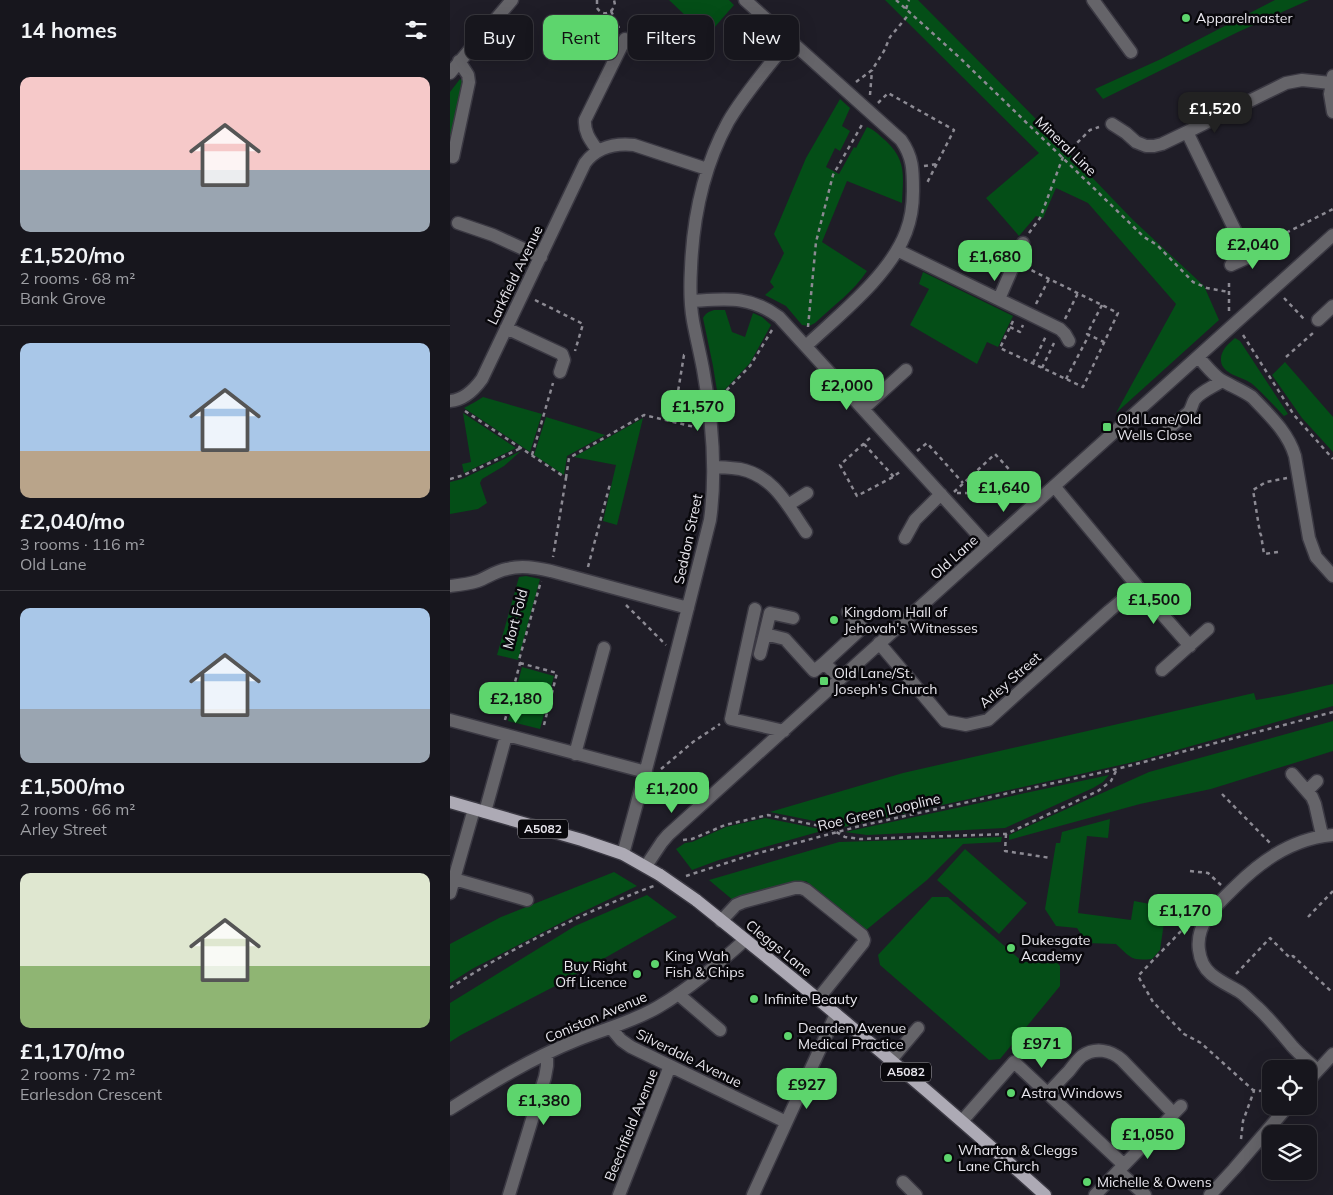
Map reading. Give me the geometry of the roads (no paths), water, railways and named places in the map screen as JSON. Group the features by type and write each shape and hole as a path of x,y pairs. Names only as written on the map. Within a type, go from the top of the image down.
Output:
{"main road":[{"name":"Cleggs Lane","path":"450,802 582,840 622,854 646,866 658,880 717,917 818,999 962,1121 1045,1195"}],"street":[{"path":"450,73 512,0"},
{"path":"744,0 761,15"},
{"path":"1093,0 1130,52"},
{"path":"625,40 585,120 584,127 586,133 598,151 613,145 634,145 707,169"},
{"path":"799,49 901,140 912,164 913,194 910,219 906,233 897,250 866,290 806,346"},
{"name":"Seddon Street","path":"622,854 644,779 678,648 710,520 713,500 712,431 692,319 691,302 690,280 697,210 707,169 728,121 774,60"},
{"path":"453,149 469,82 468,75 459,61"},
{"path":"1112,124 1136,142 1146,146 1154,146 1162,144 1286,83 1302,80 1332,79 1330,94 1333,112"},
{"path":"1187,132 1248,257"},
{"name":"Larkfield Avenue","path":"453,401 470,393 482,379 585,163 590,156 598,151"},
{"path":"458,223 493,235 541,257"},
{"name":"Old Lane","path":"646,866 662,842 840,678 1333,236"},
{"path":"999,299 1023,243"},
{"path":"897,250 1057,328 1065,334 1069,341"},
{"path":"1231,265 1264,250"},
{"path":"691,302 729,299 746,301 758,304 779,317 988,546"},
{"path":"1314,323 1333,306"},
{"path":"506,328 562,354 564,357 560,372"},
{"path":"1198,357 1222,381 1246,392 1252,397 1292,445 1296,456 1309,538 1316,557 1333,576"},
{"path":"863,409 906,370"},
{"path":"1169,428 1188,414 1193,402 1203,392 1222,381"},
{"path":"713,467 741,469 761,476 776,488 806,532"},
{"path":"1054,486 1190,646"},
{"path":"788,505 807,493"},
{"path":"905,538 915,520 941,494"},
{"path":"450,586 463,585 506,569 525,567 548,570 688,608"},
{"name":"Arley Street","path":"879,644 945,721 966,725 988,720 1138,587"},
{"path":"755,609 730,719 784,731"},
{"path":"760,654 770,612 794,618"},
{"path":"765,634 785,639 814,671 862,628 848,612"},
{"path":"1162,670 1208,629"},
{"path":"575,754 604,648"},
{"path":"824,663 840,678"},
{"path":"450,720 575,754 644,779"},
{"path":"504,735 480,811 451,888 527,900"},
{"path":"1292,774 1307,791 1315,804 1328,835 1303,841 1280,852 1245,878 1207,916 1200,931 1198,944 1204,966 1210,973 1241,993 1270,1020 1302,1060"},
{"path":"1307,791 1317,781"},
{"path":"717,917 743,902 795,888 802,888 862,935 863,943 818,999"},
{"name":"Coniston Avenue","path":"450,1109 490,1084 547,1054 576,1040 611,1028 657,1008 721,961 745,940"},
{"path":"678,994 720,1030"},
{"path":"753,1195 836,1014"},
{"name":"Silverdale Avenue","path":"611,1028 630,1047 786,1122"},
{"path":"891,1060 918,1028"},
{"path":"1047,1094 1082,1056 1099,1050 1115,1054 1177,1109 1095,1195"},
{"path":"509,1195 548,1066 547,1054"},
{"path":"1317,1071 1333,1054"},
{"path":"962,1121 1014,1062 1121,1168 1145,1195"},
{"name":"Beechfield Avenue","path":"619,1195 670,1066"},
{"path":"1210,1195 1280,1115"},
{"path":"903,1182 916,1195"}],"place":[{"name":"Apparelmaster","path":"1186,18"},
{"name":"Old Lane/Old Wells Close","path":"1107,427"},
{"name":"Kingdom Hall of Jehovah's Witnesses","path":"834,620"},
{"name":"Old Lane/St. Joseph's Church","path":"824,681"},
{"name":"Dukesgate Academy","path":"1011,948"},
{"name":"King Wah Fish & Chips","path":"655,964"},
{"name":"Buy Right Off Licence","path":"637,974"},
{"name":"Infinite Beauty","path":"754,999"},
{"name":"Dearden Avenue Medical Practice","path":"788,1036"},
{"name":"Astra Windows","path":"1011,1093"},
{"name":"Wharton & Cleggs Lane Church","path":"948,1158"},
{"name":"Michelle & Owens","path":"1087,1182"}]}
